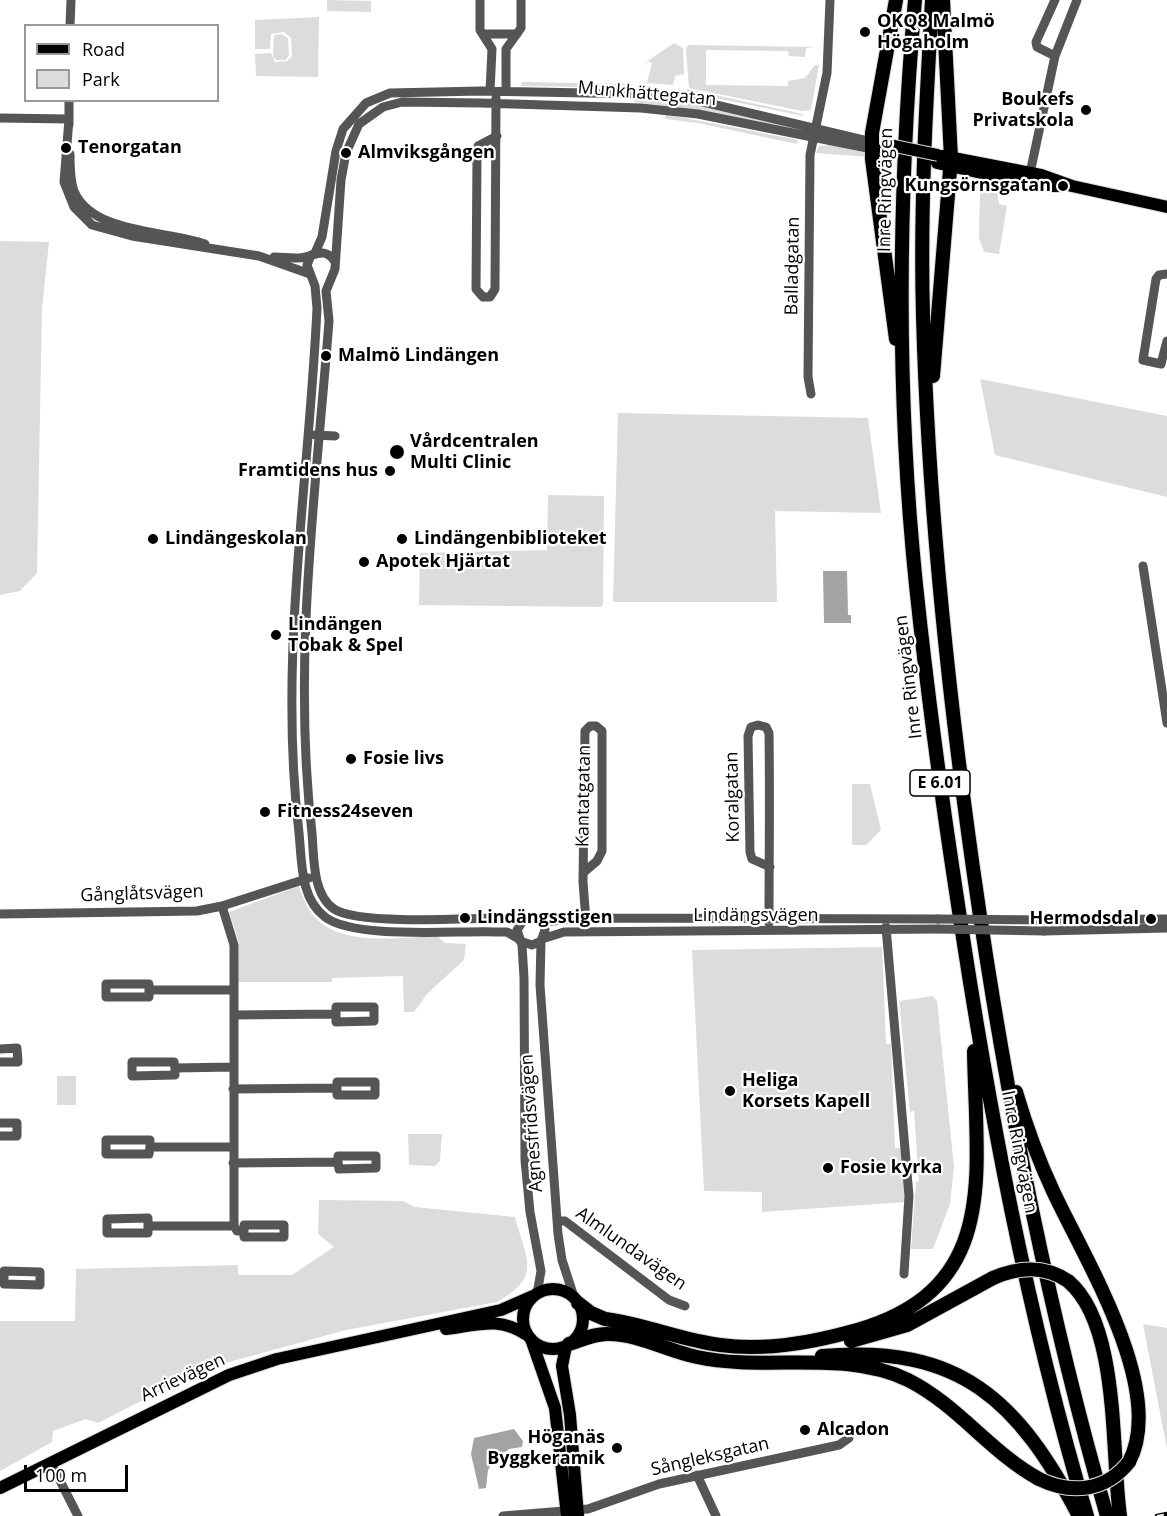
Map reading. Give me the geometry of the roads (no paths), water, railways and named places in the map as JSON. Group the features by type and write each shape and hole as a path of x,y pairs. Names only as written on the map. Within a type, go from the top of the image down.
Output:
{"highway":[{"path":"896,0 872,145 908,448"},
{"name":"Inre Ringvägen","path":"915,0 902,207 908,448 916,582 940,785 974,1013 1021,1251 1087,1516"},
{"name":"Inre Ringvägen","path":"932,0 924,171 923,314 938,578 959,767 993,1007 1016,1131 1087,1445 1107,1516"},
{"path":"930,462 944,160 943,0"},
{"path":"568,1345 591,1336 615,1334 698,1358 748,1364 846,1364 873,1368 898,1376 933,1395 1010,1460 1039,1479 1058,1486 1089,1488 1113,1479 1129,1462 1140,1441 1144,1415 1140,1383 1132,1352 1117,1315 1067,1221 1032,1142 993,1007"},
{"path":"797,1345 860,1330 900,1315 926,1297 954,1265 965,1243 975,1198 977,1128 974,1013"},
{"path":"576,1301 599,1317 701,1342 743,1347 797,1345 851,1341 888,1332 918,1320 993,1278 1014,1271 1036,1269 1052,1271 1076,1287 1090,1311 1104,1358 1113,1421 1120,1516"},
{"path":"748,1364 847,1354 907,1359 947,1370 983,1391 1014,1416 1042,1454 1079,1516"}],"main road":[{"path":"872,145 1167,207"},
{"path":"557,1290 576,1301 582,1315 581,1327 568,1345 562,1366 570,1415 572,1513 555,1408 523,1317 525,1308 535,1295 557,1290"},
{"name":"Arrievägen","path":"0,1488 229,1375 277,1359 507,1309 535,1295"},
{"name":"Arrievägen","path":"394,1335 502,1323 513,1326 529,1338"},
{"path":"529,1338 547,1349 568,1345"}],"street":[{"path":"70,24 71,0"},
{"path":"480,0 479,20 483,34 492,49 498,91"},
{"path":"497,136 478,147 476,289 483,297 490,297 495,289 497,136 496,103 506,49 521,28 521,0"},
{"name":"Balladgatan","path":"811,394 808,377 810,154 818,127 829,60 830,0"},
{"path":"1055,0 1036,42 1037,47 1055,56"},
{"path":"1029,178 1055,56 1077,0"},
{"path":"483,34 517,34"},
{"path":"492,49 501,34"},
{"path":"501,34 506,49"},
{"name":"Munkhättegatan","path":"304,879 295,799 292,706 293,602 317,308 307,265 322,237 339,137 348,121 360,108 373,99 403,91 498,91 663,97 699,101 818,127 872,145"},
{"path":"69,102 72,180 78,198 87,210 110,223 191,239 217,248 260,256 297,258 326,253 335,262"},
{"name":"Munkhättegatan","path":"317,876 308,789 304,706 307,587 329,321 327,291 335,262 343,168 351,139 359,124 383,106 402,102 641,108 698,114 815,138 872,145"},
{"path":"0,118 69,119"},
{"path":"477,221 496,220"},
{"path":"260,256 323,279 332,276"},
{"path":"1167,274 1159,275 1156,279 1143,360 1161,364 1167,341"},
{"path":"307,434 335,436"},
{"path":"1143,566 1167,723"},
{"name":"Koralgatan","path":"770,867 758,864 752,859 750,852 748,736 751,728 758,725 766,727 770,733 770,867 769,917 770,932"},
{"name":"Kantatgatan","path":"584,872 597,861 602,851 602,731 596,726 590,726 585,731 584,872 585,918 588,932"},
{"name":"Gånglåtsvägen","path":"0,914 174,913 222,906 317,876"},
{"name":"Lindängsvägen","path":"317,876 327,902 348,915 478,919 528,917 541,922 585,918 886,918 971,929 1044,932 1167,928"},
{"name":"Lindängsvägen","path":"304,879 308,894 318,910 342,927 360,930 507,932 529,945 559,932 886,930 970,919 1167,919"},
{"path":"222,906 234,945 234,1226 237,1231 244,1231"},
{"path":"520,940 517,927 528,917"},
{"path":"886,918 909,1196 904,1274"},
{"path":"541,922 545,930 542,940"},
{"name":"Agnesfridsvägen","path":"520,940 525,1008 526,1176 541,1271 535,1295"},
{"name":"Agnesfridsvägen","path":"542,940 539,968 557,1221 562,1260 576,1301"},
{"path":"149,990 233,990"},
{"path":"234,1015 336,1014"},
{"path":"0,1049 17,1048 18,1062 0,1062"},
{"path":"175,1068 233,1067"},
{"path":"233,1089 337,1088"},
{"path":"0,1124 17,1123 17,1136 0,1136"},
{"path":"106,1140 150,1140 150,1147 149,1154 106,1154 106,1140"},
{"path":"150,1147 233,1147"},
{"path":"233,1163 338,1162"},
{"name":"Almlundavägen","path":"557,1221 565,1221 669,1300 685,1306"},
{"path":"148,1226 234,1226"},
{"name":"Sångleksgatan","path":"503,1516 572,1513 642,1489 839,1445 849,1438"},
{"path":"51,1463 78,1516"},
{"path":"698,1475 716,1516"}],"railway":[{"path":"1157,1516 1167,1514"}],"place":[{"name":"OKQ8 Malmö Högaholm","path":"865,32"},
{"name":"Boukefs Privatskola","path":"1086,110"},
{"name":"Tenorgatan","path":"66,148"},
{"name":"Almviksgången","path":"346,153"},
{"name":"Kungsörnsgatan","path":"1063,186"},
{"name":"Malmö Lindängen","path":"326,356"},
{"name":"Vårdcentralen Multi Clinic","path":"397,452"},
{"name":"Framtidens hus","path":"390,471"},
{"name":"Lindängeskolan","path":"153,539"},
{"name":"Lindängenbiblioteket","path":"402,539"},
{"name":"Apotek Hjärtat","path":"364,562"},
{"name":"Lindängen Tobak & Spel","path":"276,635"},
{"name":"Fosie livs","path":"351,759"},
{"name":"Fitness24seven","path":"265,812"},
{"name":"Lindängsstigen","path":"465,918"},
{"name":"Hermodsdal","path":"1151,919"},
{"name":"Heliga Korsets Kapell","path":"730,1091"},
{"name":"Fosie kyrka","path":"828,1168"},
{"name":"Alcadon","path":"805,1430"},
{"name":"Höganäs Byggkeramik","path":"617,1448"}]}
